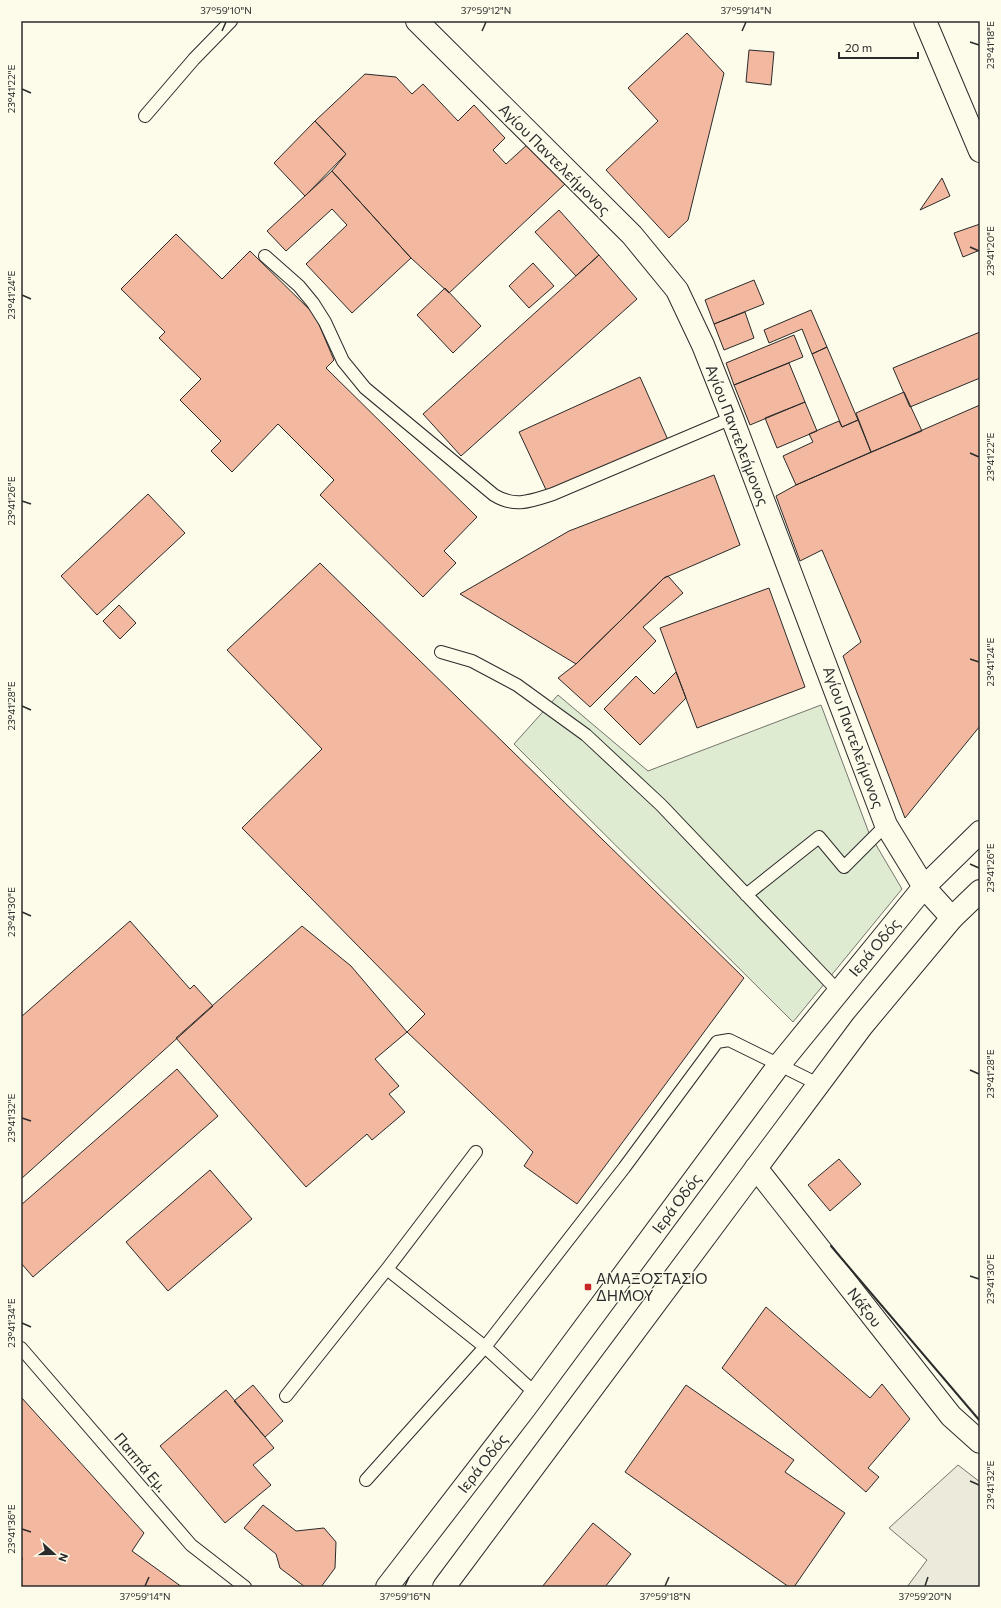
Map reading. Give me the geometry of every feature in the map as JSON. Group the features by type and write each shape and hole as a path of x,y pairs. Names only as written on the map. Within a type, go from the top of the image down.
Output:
{"main road":[{"name":"Αγίου Παντελεήμονος","path":"417,21 632,235 677,290 703,345 732,418 886,825 924,887 952,918"},
{"path":"925,21 980,151"},
{"name":"Ιερά Οδός","path":"387,1587 536,1393 779,1065 924,887 980,832"},
{"path":"444,1587 862,1026 952,918 980,891"},
{"name":"Νάξου","path":"756,1168 951,1416 980,1442"}],"lane":[{"path":"145,116 194,59 231,21"},
{"path":"265,256 299,286 313,303 325,322 343,361 364,388 494,495 509,502 526,503 553,494 732,418"},
{"path":"441,652 472,661 517,685 586,735 661,804 838,991"},
{"path":"746,895 819,837 844,867 886,825"},
{"path":"366,1480 485,1346 624,1168 717,1042 729,1040 818,1084"},
{"path":"286,1396 387,1269 476,1152"},
{"path":"387,1269 485,1346 536,1393"},
{"name":"Παππά Εμ.","path":"21,1348 191,1545 245,1587"}],"green space":[{"path":"558,695 648,771 821,705 869,833 902,889 793,1022 514,744"}],"shaded area":[{"path":"958,1465 980,1482 980,1587 907,1587 927,1560 889,1528"}],"building":[{"path":"687,33 724,73 688,220 669,238 606,170 658,121 628,88"},
{"path":"749,50 774,52 771,85 746,82"},
{"path":"365,74 396,77 412,94 423,84 458,121 474,105 505,138 493,150 506,164 528,144 565,184 449,293 411,258 332,171 346,154 315,121"},
{"path":"315,121 346,154 305,196 274,163"},
{"path":"332,171 411,258 352,313 306,264 347,225 332,209 286,251 267,231"},
{"path":"942,178 950,196 920,210"},
{"path":"559,210 599,255 576,276 535,232"},
{"path":"980,224 980,250 963,257 954,233"},
{"path":"176,234 222,279 250,251 315,315 334,360 326,368 477,517 444,551 456,563 423,597 320,495 334,480 278,424 232,472 211,451 221,441 180,400 201,379 159,338 165,332 121,289"},
{"path":"599,255 637,299 461,456 423,414"},
{"path":"533,263 554,286 529,308 509,286"},
{"path":"754,280 764,304 714,324 705,300"},
{"path":"445,288 481,326 453,353 417,315"},
{"path":"811,310 827,347 812,354 802,329 769,343 764,330"},
{"path":"745,312 754,338 724,350 714,324"},
{"path":"980,332 980,378 910,407 893,368"},
{"path":"794,335 803,357 734,385 726,363"},
{"path":"827,347 858,420 842,427 812,354"},
{"path":"789,363 805,402 750,425 734,385"},
{"path":"640,377 668,440 548,494 519,432"},
{"path":"904,392 922,431 871,452 856,413"},
{"path":"805,402 817,431 777,448 765,418"},
{"path":"980,405 980,726 905,818 843,656 861,642 822,550 800,561 776,496 796,485"},
{"path":"858,420 871,452 796,485 783,456 813,442 809,434 839,421 842,427"},
{"path":"714,475 740,545 664,578 576,664 460,594 569,531"},
{"path":"148,494 185,533 97,615 61,576"},
{"path":"320,563 744,978 577,1204 524,1166 533,1152 407,1032 425,1014 242,828 322,749 227,650"},
{"path":"668,576 683,593 643,627 656,641 590,707 558,678 576,664 664,578"},
{"path":"769,588 805,687 697,728 660,628"},
{"path":"119,605 136,623 120,639 103,621"},
{"path":"676,672 686,698 640,745 604,709 636,676 654,694"},
{"path":"130,921 190,989 194,985 213,1006 21,1179 21,1017"},
{"path":"302,926 351,966 407,1032 375,1059 399,1086 389,1094 405,1112 372,1140 367,1134 306,1187 176,1038"},
{"path":"177,1069 218,1116 33,1277 21,1263 21,1205"},
{"path":"839,1159 861,1184 830,1211 808,1185"},
{"path":"210,1170 252,1219 168,1291 126,1242"},
{"path":"766,1307 870,1398 882,1384 910,1419 868,1468 879,1477 866,1492 722,1368"},
{"path":"253,1385 283,1421 265,1437 234,1401"},
{"path":"686,1385 794,1460 785,1472 845,1513 794,1587 789,1587 625,1472"},
{"path":"226,1390 274,1448 253,1465 271,1485 225,1523 160,1446"},
{"path":"21,1397 144,1533 132,1551 182,1587 21,1587 21,1560 23,1559 21,1557"},
{"path":"263,1505 296,1531 324,1528 336,1542 335,1568 321,1587 305,1587 280,1568 276,1554 244,1528"},
{"path":"593,1523 631,1554 605,1587 542,1587"}],"wall":[{"path":"831,1246 980,1421"}],"place":[{"name":"ΑΜΑΞΟΣΤΑΣΙΟ ΔΗΜΟΥ","path":"588,1287"}]}
